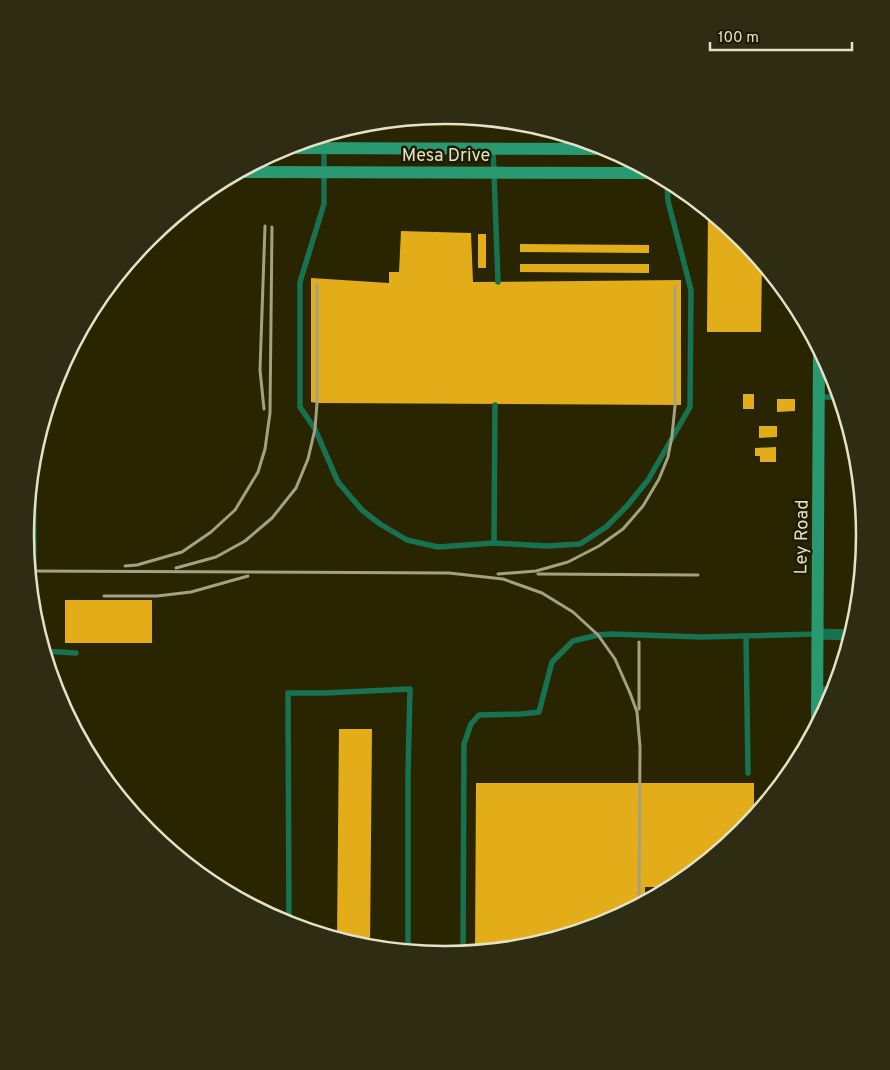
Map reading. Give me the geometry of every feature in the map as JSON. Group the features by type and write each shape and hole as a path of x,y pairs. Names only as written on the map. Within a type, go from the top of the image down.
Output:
{"main road":[{"name":"Mesa Drive","path":"310,147 583,148"},
{"name":"Mesa Drive","path":"252,172 640,173"},
{"name":"Ley Road","path":"817,710 819,364"}],"street":[{"path":"817,634 844,634"}],"lane":[{"path":"324,148 324,204 300,282 300,407 315,429 338,482 362,510 406,540 438,547 494,543 546,546 580,544 606,527 627,506 648,480 690,407 691,290 668,201 668,190"},
{"path":"492,148 498,282"},
{"path":"819,397 832,397"},
{"path":"494,543 495,405"},
{"path":"464,945 464,744 471,724 479,714 539,712 552,662 573,641 598,635 702,637 817,634"},
{"path":"746,636 748,773"},
{"path":"51,651 76,653"},
{"path":"289,915 288,693 410,689 408,944"},
{"path":"817,689 826,689"}],"building":[{"path":"708,219 736,244 762,274 761,332 707,332"},
{"path":"401,231 471,233 473,282 681,280 681,405 311,402 311,278 389,283 389,272 399,272"},
{"path":"478,234 486,234 486,268 478,268"},
{"path":"520,244 649,245 649,253 520,252"},
{"path":"520,264 649,264 649,273 520,272"},
{"path":"743,394 754,394 754,409 743,409"},
{"path":"777,399 795,399 795,411 777,412"},
{"path":"759,426 777,426 777,437 759,438"},
{"path":"776,447 776,462 760,462 760,456 755,456 755,448"},
{"path":"65,600 152,600 152,643 65,643"},
{"path":"339,729 372,729 370,939 337,931"},
{"path":"476,783 754,783 754,806 736,826 673,877 657,887 645,887 645,894 602,915 551,932 499,943 475,945"}],"railway":[{"path":"264,409 260,370 265,226"},
{"path":"125,566 137,565 182,552 211,532 235,510 258,472 265,449 270,413 272,227"},
{"path":"176,568 216,557 245,541 272,518 296,488 308,459 315,429 317,403 317,284"},
{"path":"498,574 536,571 568,562 599,546 623,529 643,506 659,479 668,457 672,436 675,406 675,287"},
{"path":"36,571 449,573 503,579 542,593 573,612 598,635 615,659 637,712 640,747 639,897"},
{"path":"538,574 698,575"},
{"path":"104,596 157,596 191,592 248,576"},
{"path":"639,642 639,709"}]}
